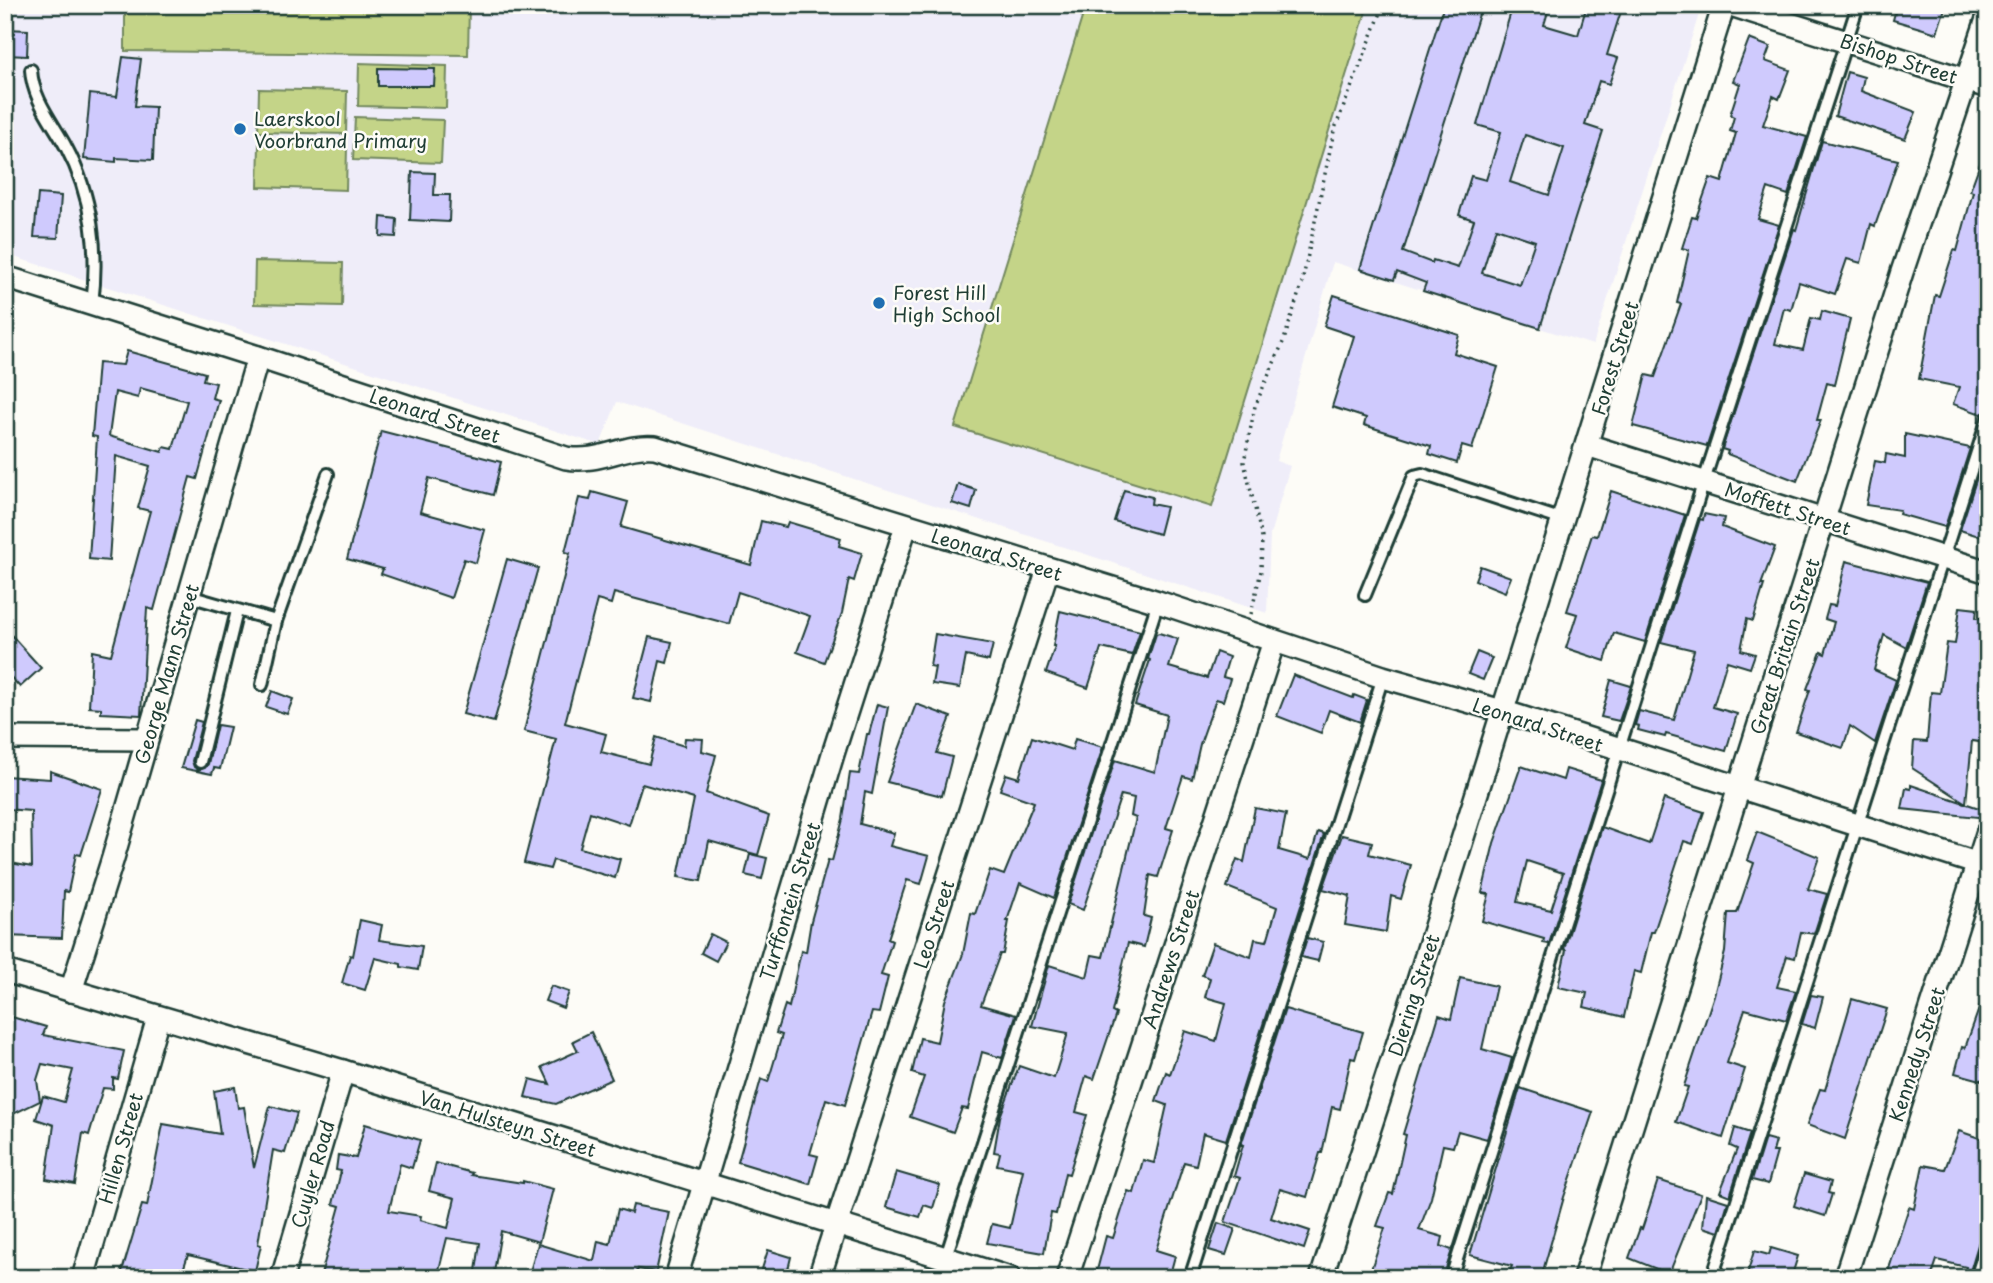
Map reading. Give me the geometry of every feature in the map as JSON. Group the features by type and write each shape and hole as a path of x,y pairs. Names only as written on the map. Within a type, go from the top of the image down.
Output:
{"street":[{"name":"Forest Street","path":"1502,711 1724,5"},
{"name":"Bishop Street","path":"1731,5 1988,86"},
{"name":"Great Britain Street","path":"1584,1278 1902,272 1988,16"},
{"name":"Leonard Street","path":"5,277 566,458 592,460 642,446 656,447 1158,602 1383,677 1502,711 1983,865"},
{"name":"George Mann Street","path":"71,990 113,858 258,357"},
{"name":"Moffett Street","path":"1587,445 1988,572"},
{"name":"Turffontein Street","path":"676,1278 833,754 906,526"},
{"name":"Leo Street","path":"819,1278 1048,569"},
{"name":"Andrews Street","path":"1067,1278 1274,640"},
{"name":"Diering Street","path":"1321,1278 1502,711"},
{"path":"5,738 146,739"},
{"name":"Kennedy Street","path":"1845,1278 1983,865 1988,831"},
{"name":"Van Hulsteyn Street","path":"5,971 343,1071 836,1224 942,1267 1010,1278"},
{"name":"Hillen Street","path":"83,1278 158,1018"},
{"name":"Cuyler Road","path":"282,1278 343,1071"}],"lane":[{"path":"1451,1278 1858,5"},
{"path":"32,70 32,85 37,99 67,149 87,199 94,235 93,304"},
{"path":"1712,1278 1988,418"},
{"path":"262,685 276,621 328,474"},
{"path":"1365,596 1414,476 1423,474 1563,520"},
{"path":"189,596 276,621"},
{"path":"942,1267 1158,602"},
{"path":"200,762 237,611"},
{"path":"1190,1278 1383,677"},
{"path":"1976,1278 1988,1240"}],"path":[{"path":"1247,632 1261,571 1262,538 1244,462 1255,406 1284,340 1302,283 1334,131 1384,5"}],"shaded area":[{"name":"Forest Hill High School","path":"5,5 1702,5 1593,345 1333,262 1276,461 1290,466 1270,535 1267,613 617,402 600,445 5,254"}],"green space":[{"path":"125,5 469,5 468,55 125,51"},
{"path":"1086,5 1368,5 1212,507 955,427"},
{"path":"359,63 447,66 446,108 358,106"},
{"path":"259,89 347,91 346,134 258,132"},
{"path":"355,117 443,120 441,163 353,160"},
{"path":"259,144 347,147 346,190 258,187"},
{"path":"255,261 343,263 342,306 254,304"}],"building":[{"path":"1444,5 1482,5 1403,252 1432,263 1433,260 1458,268 1474,220 1459,215 1471,176 1486,180 1501,132 1477,125 1513,5 1550,5 1544,25 1578,35 1587,5 1623,5 1607,55 1618,58 1609,84 1599,81 1585,125 1603,131 1540,328 1423,291 1426,283 1397,272 1394,280 1360,269","holes":["1525,135 1564,148 1549,195 1510,182","1496,228 1535,241 1520,285 1482,273"]},
{"path":"1897,5 1946,5 1937,33 1893,20"},
{"path":"6,29 28,30 27,56 6,55"},
{"path":"1749,39 1770,47 1765,61 1790,70 1779,99 1773,96 1763,125 1807,137 1788,195 1768,188 1758,219 1779,225 1707,446 1633,426 1646,375 1655,377 1681,304 1677,303 1689,250 1682,248 1692,217 1696,218 1710,178 1722,182 1736,133 1730,131 1734,117 1730,115 1740,84 1733,81"},
{"path":"123,57 141,59 135,106 155,107 153,160 116,158 116,162 84,159 90,94 117,97"},
{"path":"378,68 435,69 434,86 378,86"},
{"path":"1847,72 1864,77 1861,91 1916,112 1905,139 1835,116"},
{"path":"1822,141 1898,160 1875,226 1871,224 1861,263 1847,259 1835,294 1799,282 1791,310 1784,308 1775,344 1803,350 1811,318 1820,320 1822,311 1850,319 1834,385 1827,383 1817,420 1821,420 1797,481 1727,454 1728,451 1722,449 1794,229 1796,230"},
{"path":"1986,147 1988,410 1981,414 1953,404 1959,387 1919,379 1935,295 1939,296 1954,250 1957,251 1973,192 1970,191"},
{"path":"412,172 435,173 434,195 450,195 449,222 410,220"},
{"path":"38,194 61,196 58,238 34,237"},
{"path":"381,217 397,219 396,237 380,236"},
{"path":"1334,295 1459,335 1454,353 1498,367 1472,449 1462,446 1457,463 1429,454 1431,446 1364,425 1366,418 1332,407 1354,336 1324,326"},
{"path":"127,351 205,373 203,380 216,383 212,398 219,400 197,479 190,477 154,610 147,608 141,715 101,713 101,708 89,707 92,651 111,655 150,511 138,508 150,466 116,456 109,561 89,559 97,437 92,436 98,363 123,365","holes":["140,388 187,401 173,449 164,447 162,452 109,436 115,392 138,398"]},
{"path":"381,431 501,462 493,495 429,478 420,512 485,530 476,563 464,559 451,598 381,574 383,569 347,559"},
{"path":"1905,434 1970,448 1945,527 1899,514 1900,510 1866,505 1875,461 1885,463 1886,454 1905,458"},
{"path":"1985,452 1988,452 1988,539 1960,530"},
{"path":"958,484 976,490 971,509 952,503"},
{"path":"1124,490 1152,497 1151,504 1166,507 1159,534 1114,521"},
{"path":"1611,491 1685,515 1645,642 1614,633 1605,661 1566,648 1577,614 1567,611 1592,535 1597,536"},
{"path":"592,492 628,502 621,527 751,565 761,521 786,527 788,522 841,538 839,546 862,553 854,581 849,579 842,613 824,662 797,652 810,616 738,592 729,624 614,593 611,604 597,600 565,723 606,734 601,752 649,764 656,737 684,746 685,738 703,739 702,751 716,755 706,793 769,816 758,855 709,841 701,881 678,877 694,799 642,784 629,825 590,812 580,848 620,859 615,878 553,860 550,869 524,863 556,739 524,731 570,553 565,552 579,498 590,500"},
{"path":"1704,514 1724,518 1722,527 1775,547 1761,585 1764,585 1753,621 1747,619 1741,650 1755,654 1750,668 1727,661 1713,707 1737,714 1726,751 1666,734 1665,737 1638,730 1639,726 1635,725 1639,711 1674,720 1694,650 1661,642 1700,519 1703,520"},
{"path":"507,559 538,568 494,722 463,714"},
{"path":"1846,561 1927,582 1906,647 1884,635 1874,670 1896,680 1875,743 1850,726 1843,748 1796,732 1810,690 1807,689 1821,652 1825,654 1834,622 1825,619 1829,605 1835,606"},
{"path":"1480,566 1511,577 1505,592 1475,580"},
{"path":"1960,607 1977,609 1976,618 1988,618 1988,730 1986,743 1972,741 1966,803 1912,768 1914,741 1927,742 1931,692 1940,693 1947,643 1955,644"},
{"path":"1060,611 1140,631 1132,655 1101,648 1088,688 1046,673 1055,646"},
{"path":"5,628 41,668 20,687 5,671"},
{"path":"935,634 993,644 989,661 966,656 960,688 932,684 935,667 930,666"},
{"path":"1156,634 1178,639 1169,667 1207,678 1216,652 1229,657 1223,677 1230,679 1223,701 1216,699 1200,744 1192,779 1183,776 1166,828 1173,830 1158,877 1150,875 1144,916 1151,918 1144,947 1128,943 1112,1012 1116,1014 1094,1079 1086,1076 1076,1112 1087,1115 1069,1174 1065,1173 1056,1214 1051,1213 1044,1253 987,1243 992,1224 1010,1228 1023,1170 997,1165 1000,1153 994,1152 1000,1117 1019,1066 1054,1078 1068,1033 1032,1026 1049,965 1087,977 1092,955 1103,957 1136,818 1131,816 1134,798 1121,795 1083,910 1068,904 1115,760 1155,772 1167,715 1135,705"},
{"path":"649,637 672,642 667,663 660,661 651,702 633,698"},
{"path":"1477,652 1492,658 1483,680 1468,674"},
{"path":"1293,675 1353,698 1354,695 1367,700 1360,722 1329,710 1321,733 1277,716"},
{"path":"1611,680 1631,686 1619,721 1601,717"},
{"path":"272,691 293,699 287,714 266,707"},
{"path":"877,704 888,707 872,794 865,792 860,824 894,833 890,846 929,856 921,884 907,880 888,939 892,941 881,975 888,977 879,1013 872,1012 845,1105 826,1099 810,1154 818,1156 810,1184 738,1162 761,1079 768,1082 782,1035 776,1033 785,1005 789,1007 801,951 806,952 811,921 843,819 850,773 859,774 867,734"},
{"path":"916,704 951,717 937,753 952,757 942,796 887,782"},
{"path":"195,720 202,722 192,761 194,767 199,770 208,764 217,725 230,727 220,769 214,768 212,774 181,768"},
{"path":"1032,737 1072,750 1075,739 1103,747 1054,898 1020,883 1007,921 1003,954 1000,954 981,1005 1016,1015 1002,1058 982,1052 968,1109 962,1108 953,1132 910,1117 924,1077 912,1073 920,1038 937,1042 945,1001 963,954 971,913 975,914 990,870 1004,875 1034,802 1000,790 1006,774 1019,778"},
{"path":"1521,766 1563,780 1566,769 1601,780 1549,944 1543,943 1544,939 1482,921 1489,894 1482,893 1494,843","holes":["1527,861 1563,873 1551,910 1517,902"]},
{"path":"50,771 102,789 81,855 76,854 68,892 64,891 62,938 5,936 5,862 32,867 31,811 5,809 5,776 50,779"},
{"path":"1911,785 1988,811 1987,818 1902,809 1906,788 1911,789"},
{"path":"1664,799 1704,812 1693,844 1684,841 1654,932 1651,932 1641,973 1634,971 1624,1017 1584,1007 1587,993 1558,987 1566,950 1564,949 1602,827 1649,844"},
{"path":"1255,808 1286,814 1279,850 1310,859 1318,832 1324,834 1226,1140 1203,1133 1196,1165 1184,1162 1156,1250 1175,1256 1169,1278 1095,1278 1106,1236 1113,1238 1128,1191 1134,1193 1143,1160 1154,1163 1167,1105 1156,1101 1166,1072 1170,1074 1185,1031 1216,1041 1226,1003 1205,997 1210,978 1202,975 1213,943 1251,957 1255,939 1267,941 1277,907 1227,887 1237,859 1244,862"},
{"path":"1757,832 1819,857 1808,889 1827,894 1814,934 1801,932 1795,958 1787,956 1777,987 1796,991 1786,1020 1745,1009 1727,1063 1745,1069 1723,1138 1676,1122 1688,1087 1684,1086 1725,952 1728,913 1737,913 1754,863 1747,860"},
{"path":"1342,835 1372,842 1369,854 1411,865 1401,899 1391,896 1386,932 1345,925 1350,896 1323,889"},
{"path":"750,854 767,858 762,879 745,875"},
{"path":"360,920 382,925 379,940 422,946 418,970 375,958 365,990 342,983 350,955 353,956"},
{"path":"710,934 726,942 716,961 701,953"},
{"path":"1307,938 1323,942 1318,961 1301,957"},
{"path":"1460,978 1496,986 1482,1049 1512,1058 1507,1076 1487,1139 1458,1131 1453,1147 1443,1145 1431,1198 1419,1230 1443,1237 1441,1246 1452,1250 1443,1278 1368,1278 1385,1228 1377,1226 1389,1193 1393,1194 1406,1135 1403,1134 1439,1015 1451,1019"},
{"path":"551,986 569,992 563,1008 545,1001"},
{"path":"1986,989 1988,1082 1955,1073 1962,1047 1965,1048"},
{"path":"1811,995 1823,997 1815,1028 1802,1024"},
{"path":"1852,999 1887,1009 1845,1139 1807,1125 1820,1089 1825,1090"},
{"path":"1285,1009 1363,1032 1355,1059 1351,1058 1340,1109 1332,1107 1322,1153 1307,1197 1280,1189 1271,1218 1310,1231 1304,1249 1225,1222 1240,1178 1234,1176 1241,1145"},
{"path":"5,1015 46,1027 43,1035 124,1051 118,1079 113,1078 113,1089 103,1088 89,1135 83,1133 75,1184 46,1179 54,1125 36,1119 43,1096 64,1102 73,1070 42,1064 37,1080 40,1101 5,1118"},
{"path":"591,1032 612,1079 556,1104 525,1097 530,1079 550,1084 542,1067 578,1051 573,1041"},
{"path":"235,1087 238,1108 244,1107 254,1168 270,1106 297,1113 285,1153 273,1150 258,1244 261,1245 255,1271 188,1255 181,1276 153,1270 151,1278 120,1278 142,1205 147,1206 163,1124 220,1134 214,1091"},
{"path":"1520,1088 1593,1112 1564,1197 1541,1278 1507,1278 1512,1266 1470,1255"},
{"path":"365,1124 420,1140 412,1168 400,1164 389,1211 421,1216 420,1220 448,1228 455,1198 429,1191 436,1163 472,1173 471,1175 523,1181 553,1189 539,1242 501,1231 493,1278 475,1278 480,1243 447,1238 437,1278 320,1278 340,1206 333,1204 341,1171 336,1170 338,1155 356,1158"},
{"path":"1735,1128 1750,1133 1730,1196 1720,1192 1737,1149 1730,1146"},
{"path":"1959,1131 1988,1141 1988,1232 1980,1238 1968,1278 1963,1278 1966,1267 1937,1260 1931,1278 1886,1278 1909,1207 1914,1209 1923,1165 1945,1169"},
{"path":"1765,1138 1776,1141 1773,1152 1777,1152 1768,1184 1752,1180"},
{"path":"896,1172 940,1185 933,1208 924,1205 920,1217 886,1207"},
{"path":"1804,1174 1831,1182 1828,1193 1832,1194 1825,1216 1794,1206"},
{"path":"1658,1180 1701,1194 1669,1274 1629,1258"},
{"path":"1706,1195 1728,1202 1719,1232 1703,1227"},
{"path":"633,1205 669,1212 656,1272 638,1269 635,1278 528,1278 538,1244 594,1261 598,1241 610,1244 618,1209 631,1213"},
{"path":"1218,1223 1235,1229 1226,1255 1209,1250"},
{"path":"1771,1248 1798,1256 1791,1278 1746,1278 1754,1251 1769,1255"},
{"path":"768,1250 791,1257 786,1278 771,1278 772,1272 762,1269"}],"place":[{"name":"Laerskool Voorbrand Primary","path":"240,129"},
{"name":"Forest Hill High School","path":"879,303"}]}
